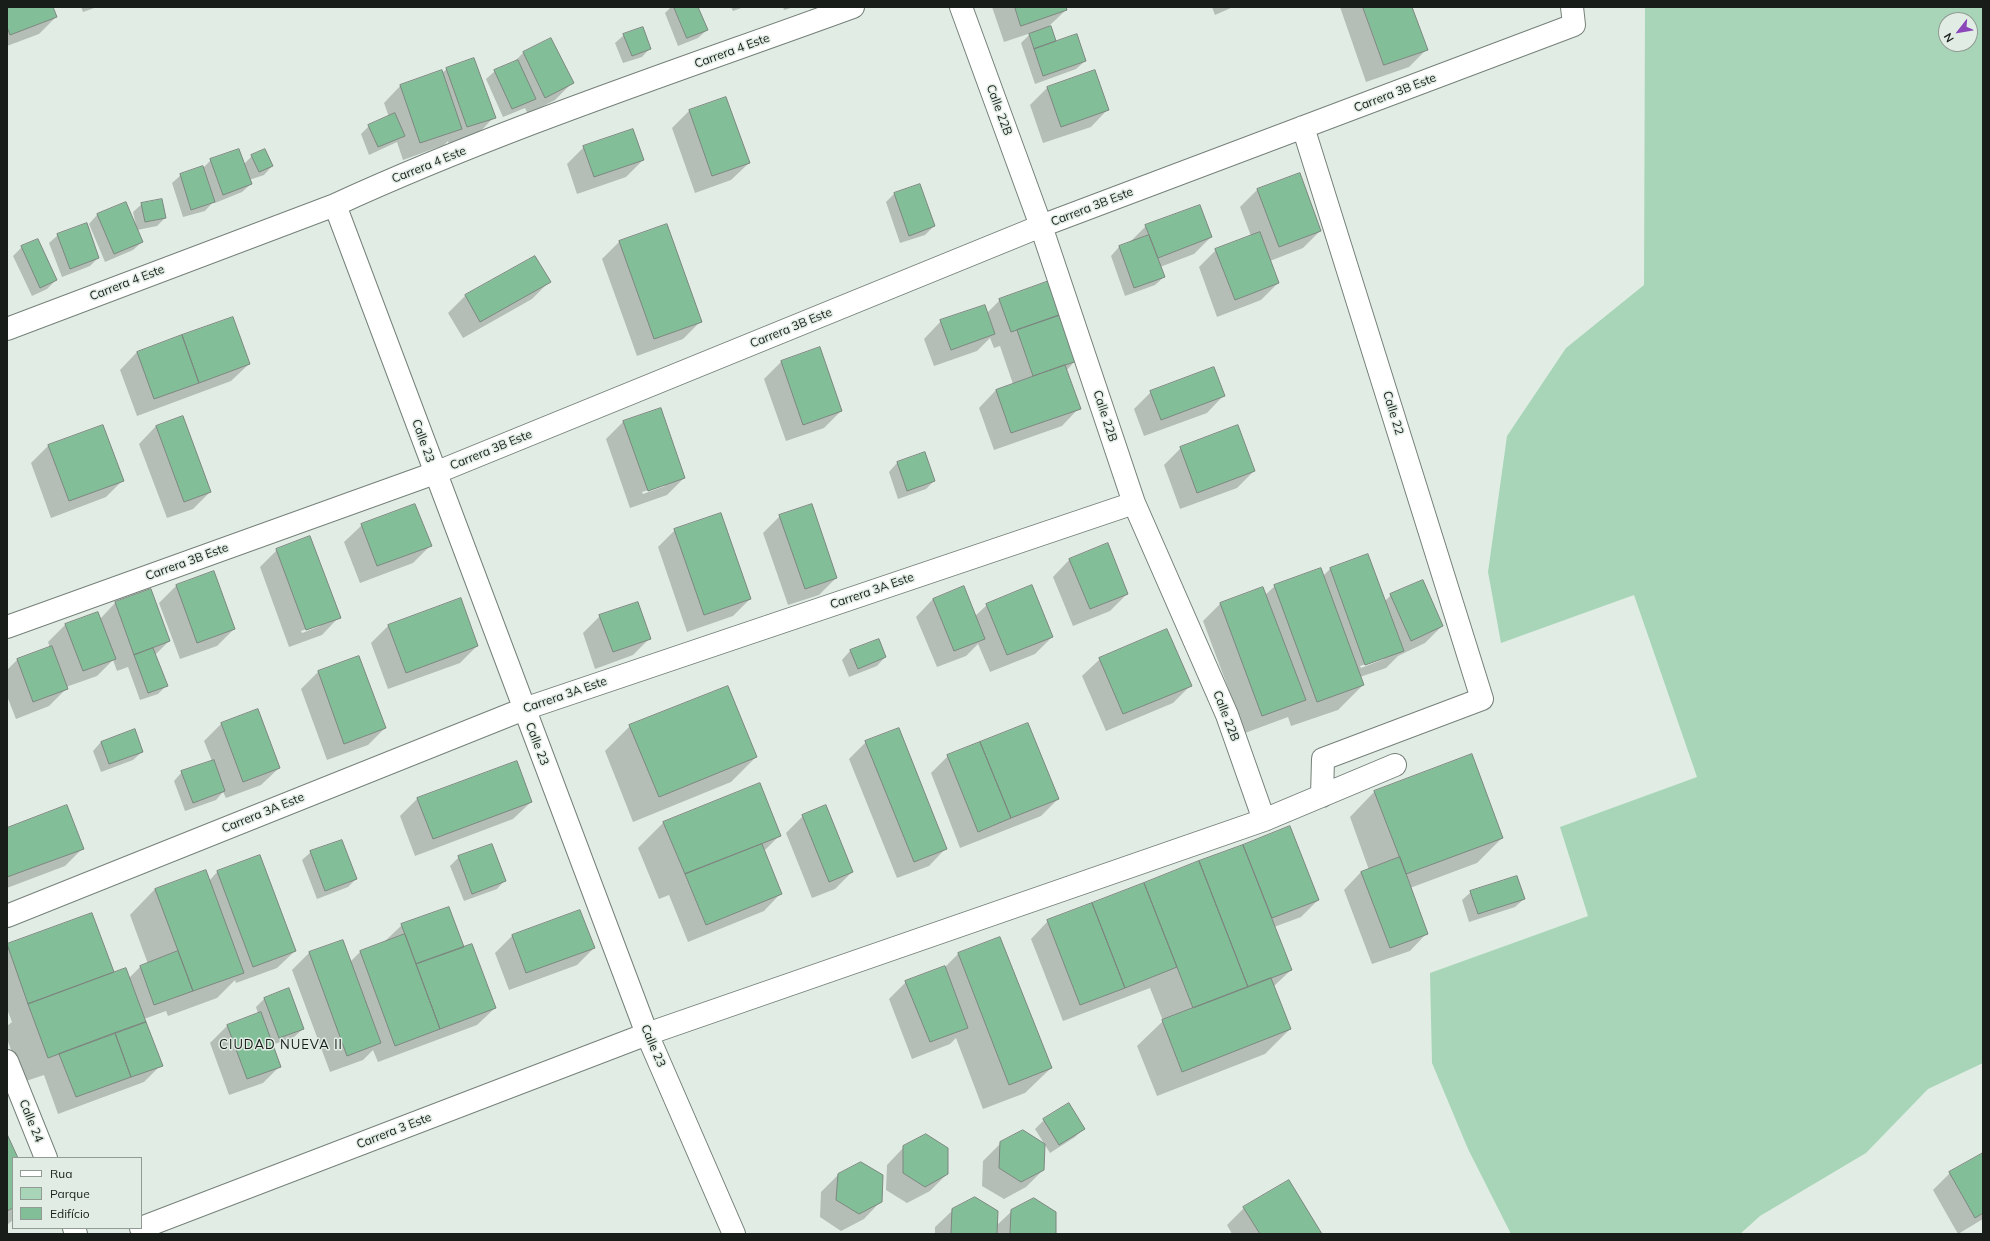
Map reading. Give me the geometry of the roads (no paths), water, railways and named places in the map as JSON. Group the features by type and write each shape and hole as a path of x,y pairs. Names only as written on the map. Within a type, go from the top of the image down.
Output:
{"street":[{"name":"Calle 22B","path":"960,7 1041,226 1134,503 1227,715 1264,820"},
{"name":"Carrera 4 Este","path":"7,329 335,204 536,122 850,8"},
{"name":"Carrera 3B Este","path":"7,627 435,473 1041,226 1304,128 1573,16"},
{"name":"Calle 22","path":"1304,128 1482,699 1323,759 1322,796"},
{"name":"Calle 23","path":"335,204 435,473 648,1034 734,1234"},
{"name":"Carrera 3A Este","path":"7,916 524,709 1134,503"},
{"name":"Carrera 3 Este","path":"142,1228 648,1034 1264,820 1395,765"},
{"name":"Calle 24","path":"7,1061 46,1157"},
{"name":"Carrera 3 Este","path":"125,1234 138,1229"}],"district":[{"name":"CIUDAD NUEVA II","path":"281,1045"}]}
